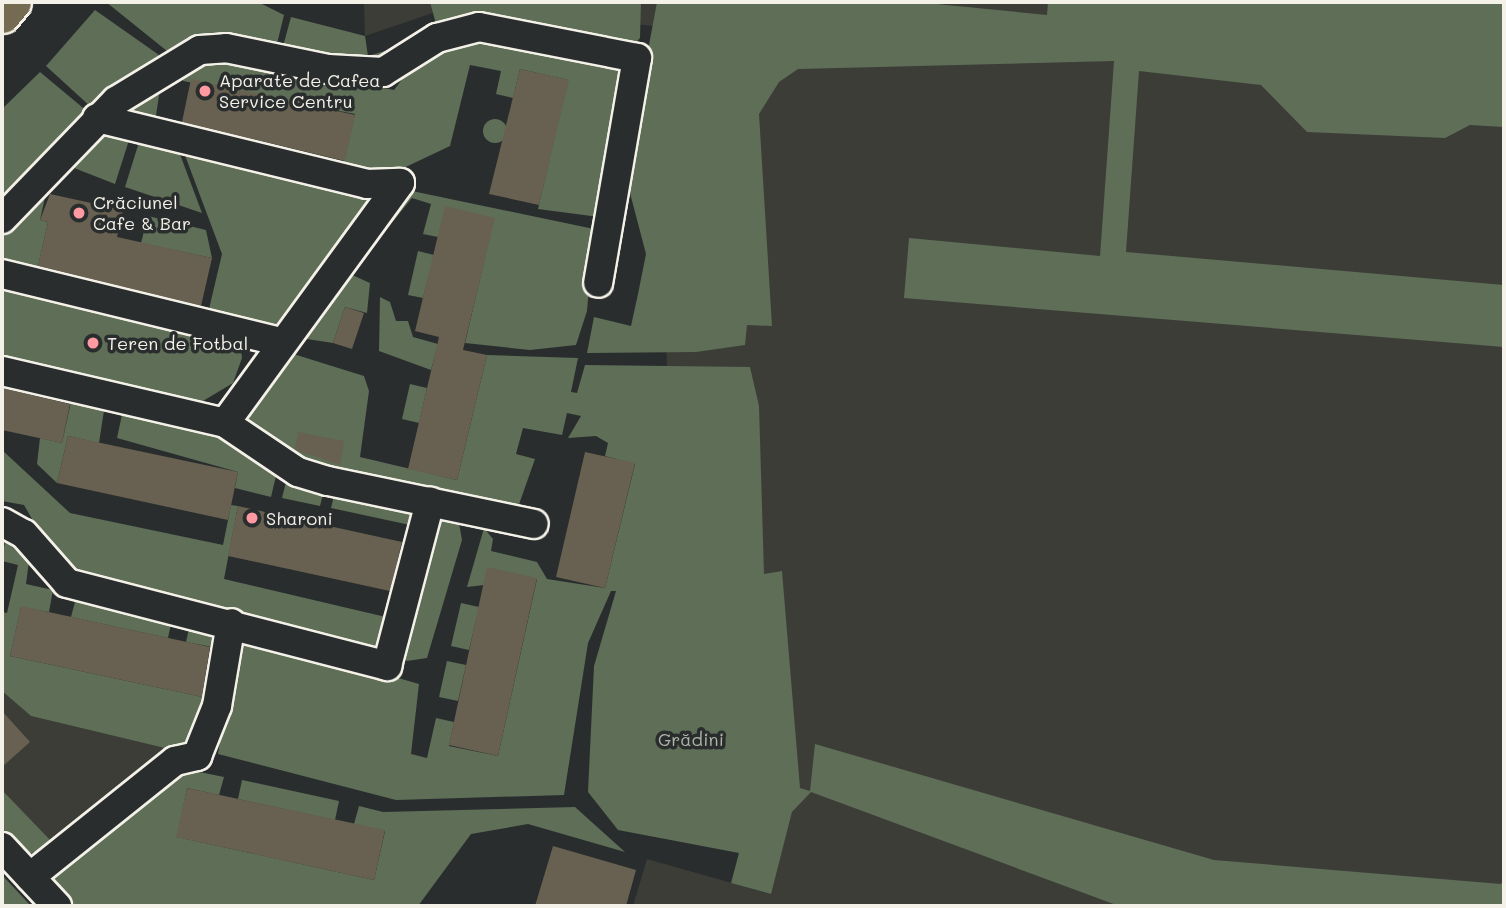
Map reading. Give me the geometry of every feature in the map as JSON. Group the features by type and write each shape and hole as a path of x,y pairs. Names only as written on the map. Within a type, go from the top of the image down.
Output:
{"main road":[{"path":"2,15 13,2"}],"street":[{"path":"2,219 97,118 139,84 200,50 383,72 437,38 479,27 637,58 598,283"},
{"path":"97,118 368,184 400,183 280,342 225,423"},
{"path":"2,274 280,342"},
{"path":"2,371 225,423 298,472 534,524"},
{"path":"2,522 24,534 67,583 231,623 387,666 430,502"},
{"path":"30,877 175,761 197,756 217,706 231,623"},
{"path":"2,847 57,906"}],"shaded area":[{"path":"364,2 1504,2 1504,877 1493,906 633,906 647,859 770,894 792,812 810,792 647,728 671,464 653,26 459,4 365,36"},
{"path":"2,691 31,716 173,750 55,845 2,790"}],"green space":[{"path":"106,2 258,2 284,15 276,48 196,34 167,51"},
{"path":"430,2 641,2 640,38 629,49 475,18 369,62 282,50 291,17 365,36 368,56 388,50 436,24"},
{"path":"657,2 916,2 1047,15 1048,2 1504,2 1504,127 1470,125 1445,138 1307,132 1261,85 1139,71 1126,252 1504,285 1504,347 904,298 909,238 1100,256 1114,61 798,69 779,82 759,114 772,326 747,325 745,345 696,352 587,353 594,317 631,326 646,254 625,174"},
{"path":"95,10 159,55 91,107 46,66"},
{"path":"470,36 620,68 599,217 538,209 568,80 520,69 513,98 496,94 501,71 470,65 450,146 393,173 342,170 355,114 183,81 184,73 201,64 228,59 394,90 413,65"},
{"path":"40,72 88,112 10,196 2,190 2,109"},
{"path":"160,89 155,122 128,112 127,108"},
{"path":"495,119 506,126 507,131 500,142 495,143 484,136 483,131 490,120"},
{"path":"103,131 130,137 115,184 69,166"},
{"path":"140,139 178,149 202,213 125,187"},
{"path":"183,150 381,199 288,327 209,309 222,254"},
{"path":"40,191 46,193 40,220 48,222 37,271 2,262 2,237"},
{"path":"412,191 594,229 587,311 576,345 530,350 465,343 493,223 438,237 423,234 431,204 412,198 376,242"},
{"path":"148,216 206,230 212,258 141,243"},
{"path":"418,251 434,255 423,298 408,295"},
{"path":"350,274 370,283 367,313 345,307 333,343 294,337"},
{"path":"2,289 228,341 241,348 242,358 233,383 193,407 2,363"},
{"path":"380,297 390,302 396,321 408,321 413,337 438,344 431,370 379,351"},
{"name":"Grădini","path":"287,352 364,376 369,391 360,457 457,480 487,355 578,358 571,392 577,393 585,365 750,367 759,406 764,574 782,571 800,788 810,791 815,744 1214,860 1501,884 1504,877 1504,906 1119,906 811,792 792,812 771,894 731,883 739,853 618,830 588,792 594,666 616,591 611,591 588,643 564,795 396,800 218,754 238,632 419,684 411,754 427,758 436,718 454,722 449,746 498,756 537,579 467,587 484,528 493,539 491,551 537,562 547,579 605,588 635,464 605,456 608,443 596,436 568,438 581,416 567,413 562,435 523,428 516,454 535,459 517,510 302,468 249,420 251,403"},
{"path":"410,384 427,388 419,423 402,419"},
{"path":"72,397 105,404 99,443 68,436 57,483 37,464 40,438 62,443"},
{"path":"123,410 224,431 256,450 276,476 271,497 235,488 238,472 117,438"},
{"path":"2,450 70,513 223,545 231,505 238,506 224,579 390,618 380,643 373,654 95,587 51,552 24,505 2,501"},
{"path":"286,482 324,490 320,506 282,498"},
{"path":"335,492 413,509 410,525 331,508"},
{"path":"440,515 459,523 462,540 427,658 407,661 402,657"},
{"path":"5,541 29,561 26,584 53,590 49,612 21,607 10,656 207,698 193,746 173,750 31,716 2,691 2,612 7,613 18,565 2,561"},
{"path":"76,598 172,619 168,638 71,617"},
{"path":"461,603 479,607 469,650 451,646"},
{"path":"190,624 222,630 218,648 186,642"},
{"path":"447,661 466,665 458,701 439,697"},
{"path":"180,768 224,777 219,795 187,788 177,837 374,880 385,831 354,824 359,806 383,812 575,807 625,852 528,824 471,834 418,906 74,906 43,873"},
{"path":"242,780 339,801 335,820 238,799"},
{"path":"2,790 55,845 26,855 2,828"},
{"path":"2,875 31,906 2,906"}],"building":[{"path":"520,69 569,80 539,205 489,194"},
{"path":"191,79 355,115 345,161 182,122"},
{"path":"50,194 123,210 117,237 212,258 201,306 38,266 48,222 40,220"},
{"path":"445,206 495,218 463,350 487,355 457,480 408,469 439,337 415,331"},
{"path":"345,307 364,313 352,349 333,343"},
{"path":"2,388 70,404 62,443 2,430"},
{"path":"298,432 344,441 340,465 295,450"},
{"path":"68,436 238,472 228,520 57,483"},
{"path":"585,452 635,463 605,588 556,577"},
{"path":"238,506 402,542 390,591 228,556"},
{"path":"487,567 537,578 498,756 449,745"},
{"path":"21,606 210,647 202,697 10,656"},
{"path":"2,711 30,742 2,767"},
{"path":"187,788 385,830 374,880 176,837"},
{"path":"553,846 636,870 626,906 535,906"}],"place":[{"name":"Aparate de Cafea Service Centru","path":"205,91"},
{"name":"Crăciunel Cafe & Bar","path":"79,213"},
{"name":"Teren de Fotbal","path":"93,343"},
{"name":"Sharoni","path":"252,518"}]}
